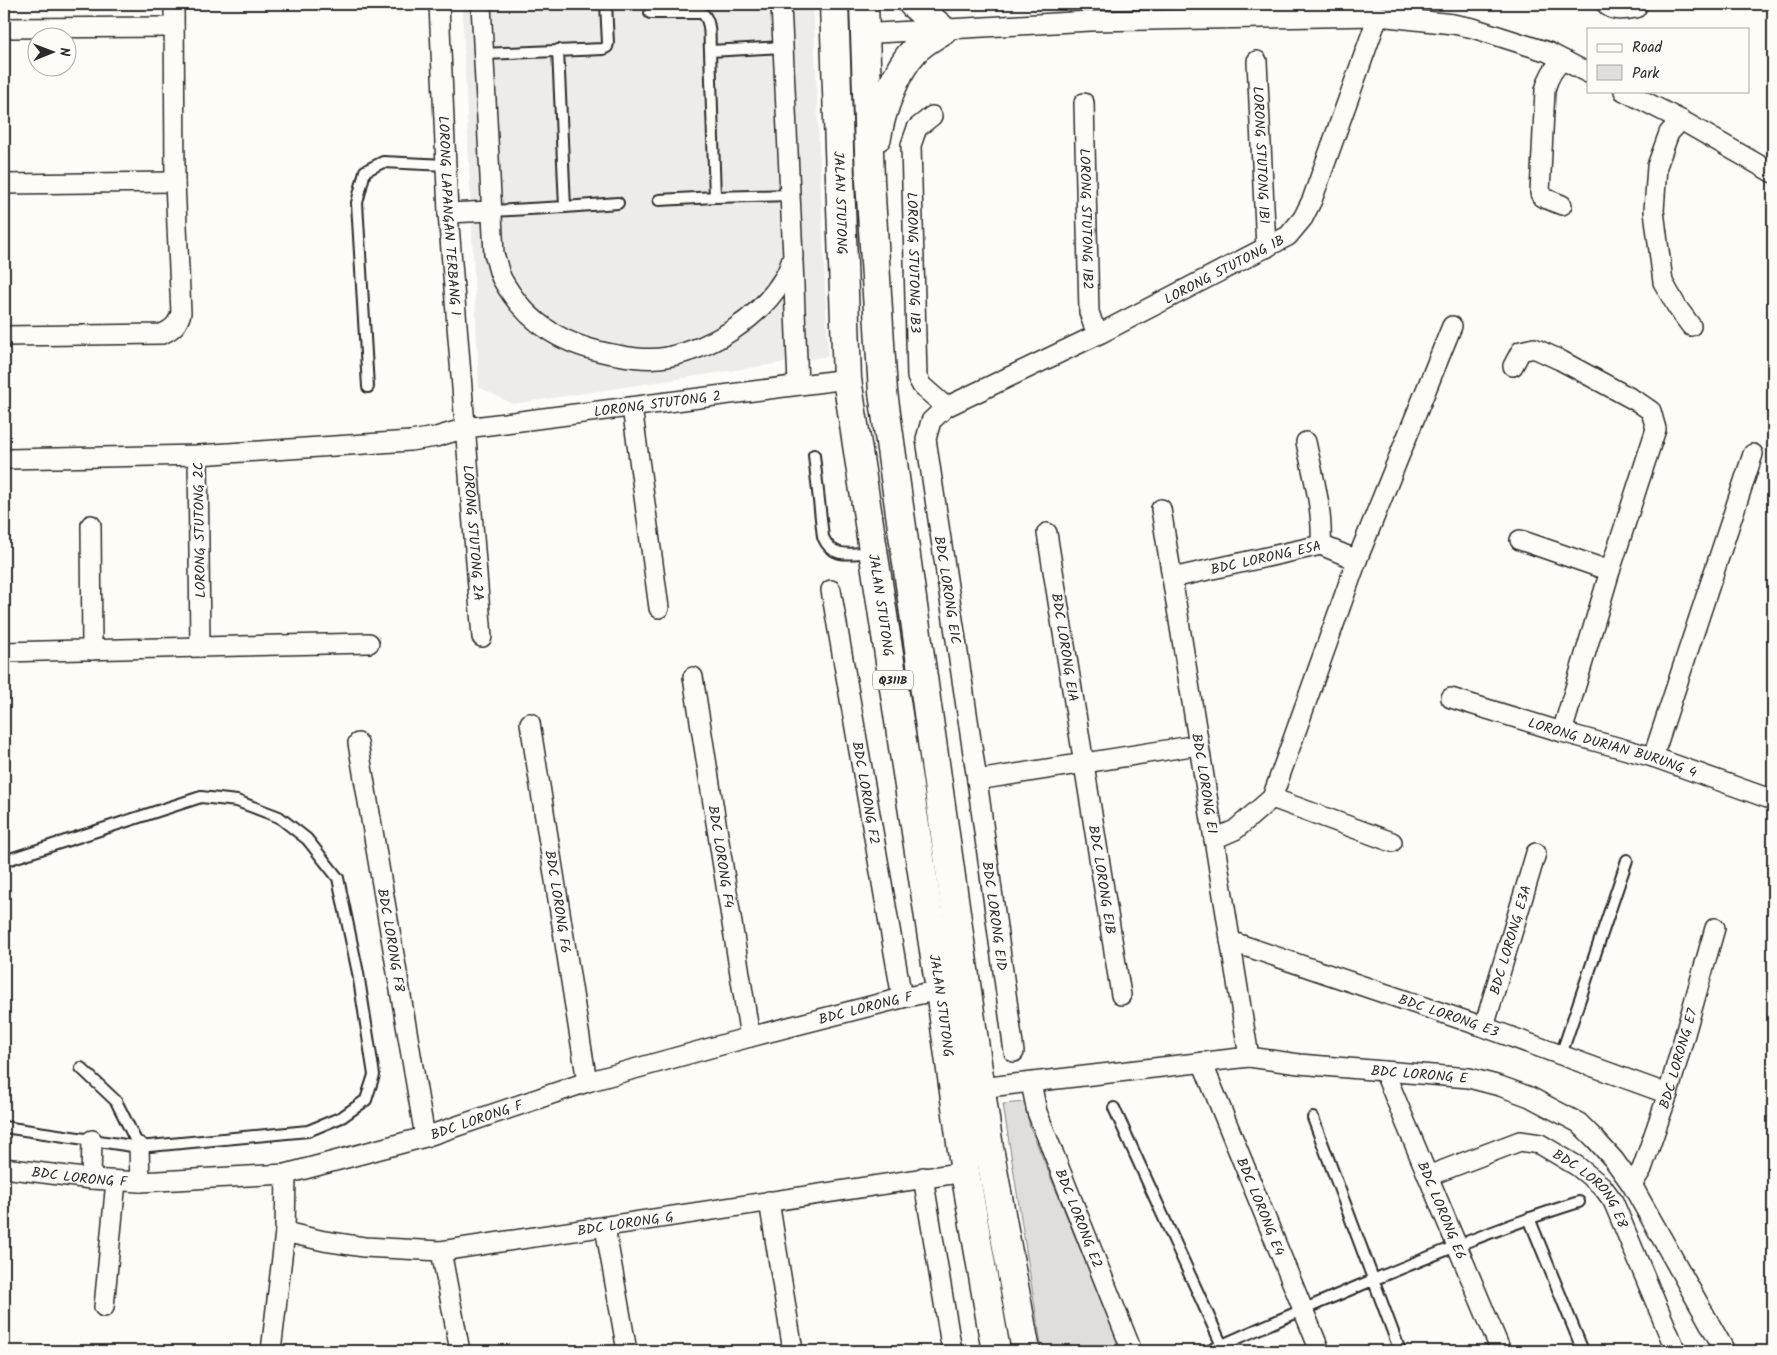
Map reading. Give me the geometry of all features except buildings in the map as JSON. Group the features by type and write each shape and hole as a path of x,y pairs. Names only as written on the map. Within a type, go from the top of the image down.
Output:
{"main road":[{"name":"JALAN STUTONG","path":"834,4 847,379 940,990 964,1172 996,1351"},
{"name":"JALAN STUTONG","path":"864,4 870,180 883,392 980,1088 1026,1351"},
{"path":"870,180 880,118 896,78 915,50 944,30 913,4"},
{"path":"844,256 850,224 850,195 842,60 850,48 866,36"},
{"path":"964,1172 982,1161 989,1148"}],"street":[{"path":"4,336 162,334 171,330 179,321 181,313 175,182 174,4"},
{"name":"LORONG LAPANGAN TERBANG 1","path":"439,4 448,214 466,428"},
{"path":"481,4 494,254 502,278 519,304 538,324 568,343 598,352 632,358 666,357 694,350 716,340 746,322 784,278 793,258"},
{"path":"781,4 798,386"},
{"path":"1606,4 1612,9 1627,10 1636,8 1638,4"},
{"path":"866,36 876,33 944,30 1090,12 1378,16 1473,28 1548,52 1587,72"},
{"name":"LORONG STUTONG 1B","path":"946,407 1101,333 1288,236 1303,218 1312,200 1378,16"},
{"path":"4,28 174,27"},
{"path":"1562,205 1542,197 1540,193 1545,90 1552,71 1563,60"},
{"name":"LORONG STUTONG 1B1","path":"1257,61 1266,248"},
{"path":"1626,92 1681,120 1773,173"},
{"name":"LORONG STUTONG 1B2","path":"1084,103 1089,312 1093,324 1101,333"},
{"name":"LORONG STUTONG 1B3","path":"932,116 916,128 911,145 917,377 922,386 946,407"},
{"path":"1681,120 1669,133 1657,166 1654,211 1663,282 1676,307 1691,326"},
{"path":"4,184 175,182"},
{"path":"448,214 491,211"},
{"path":"1214,839 1235,830 1272,798 1357,560 1452,326"},
{"path":"1512,366 1520,351 1534,348 1638,402 1651,411 1656,429 1610,571 1562,732"},
{"name":"LORONG STUTONG 2","path":"466,428 847,379"},
{"name":"BDC LORONG E1C","path":"946,407 931,421 926,439 977,780"},
{"path":"632,408 658,608"},
{"name":"LORONG STUTONG 2C","path":"200,647 198,455 410,440 436,437 466,428"},
{"name":"LORONG STUTONG 2A","path":"466,428 482,637"},
{"path":"1306,442 1322,531 1321,545"},
{"path":"1652,757 1753,454"},
{"path":"6,460 198,455"},
{"name":"BDC LORONG E1","path":"1162,509 1249,1057"},
{"path":"91,525 92,650"},
{"name":"BDC LORONG E1A","path":"1047,533 1084,764"},
{"path":"1520,540 1610,571"},
{"name":"BDC LORONG E5A","path":"1172,578 1321,545 1357,560"},
{"name":"BDC LORONG F2","path":"831,590 902,998"},
{"path":"4,652 369,643"},
{"name":"BDC LORONG F4","path":"693,676 750,1037"},
{"name":"LORONG DURIAN BURUNG 4","path":"1451,698 1652,757 1773,800"},
{"name":"BDC LORONG F6","path":"530,723 587,1082"},
{"name":"BDC LORONG F8","path":"358,743 425,1137"},
{"path":"977,780 1198,745"},
{"name":"BDC LORONG E1B","path":"1084,764 1120,996"},
{"name":"BDC LORONG E1D","path":"977,780 1014,1052"},
{"path":"1272,798 1392,842"},
{"name":"BDC LORONG E3A","path":"1484,1027 1536,853"},
{"name":"BDC LORONG E7","path":"1632,1185 1642,1169 1668,1094 1715,928"},
{"name":"BDC LORONG E3","path":"1230,941 1484,1027 1668,1094"},
{"name":"BDC LORONG F","path":"4,1168 90,1179 140,1182 286,1174 425,1137 587,1082 750,1037 940,990"},
{"name":"BDC LORONG E","path":"980,1088 1249,1057 1299,1064 1469,1078 1500,1086 1530,1097 1579,1123 1595,1139 1632,1185 1726,1351"},
{"name":"BDC LORONG E4","path":"1202,1062 1320,1351"},
{"name":"BDC LORONG E6","path":"1384,1071 1501,1351"},
{"name":"BDC LORONG E2","path":"1032,1083 1037,1112 1132,1351"},
{"path":"90,1179 92,1140"},
{"name":"BDC LORONG E8","path":"1428,1176 1520,1141 1540,1144 1577,1166 1602,1186 1613,1201 1676,1351"},
{"path":"139,1147 140,1182"},
{"name":"BDC LORONG G","path":"285,1232 324,1241 364,1247 440,1251 964,1172"},
{"path":"271,1351 285,1232 286,1174"},
{"path":"924,1177 952,1351"},
{"path":"104,1307 116,1181"},
{"path":"769,1201 793,1351"},
{"path":"605,1227 626,1351"},
{"path":"440,1251 460,1351"}],"lane":[{"path":"481,4 490,4"},
{"path":"483,54 603,49 608,44 606,4"},
{"path":"650,13 702,13 708,22 715,197"},
{"path":"710,51 783,47"},
{"path":"558,50 565,207"},
{"path":"368,387 357,203 365,171 384,162 446,166"},
{"path":"659,200 790,195"},
{"path":"491,211 618,203"},
{"path":"814,455 822,537 827,547 834,552 874,552"},
{"path":"4,861 202,797 237,801 279,817 307,839 338,878 358,973 374,1075 366,1100 342,1117 308,1130 139,1147 4,1127"},
{"path":"1561,1055 1627,860"},
{"path":"81,1068 116,1101 139,1147"},
{"path":"1114,1108 1224,1348"},
{"path":"1313,1118 1400,1351"},
{"path":"1209,1351 1224,1348 1303,1310 1457,1245 1529,1218 1579,1202"},
{"path":"1529,1218 1583,1351"}],"shaded area":[{"path":"462,4 813,4 828,356 513,404 479,387"}],"green space":[{"path":"1024,1102 1030,1127 1122,1351 1042,1351 1003,1104"}]}
